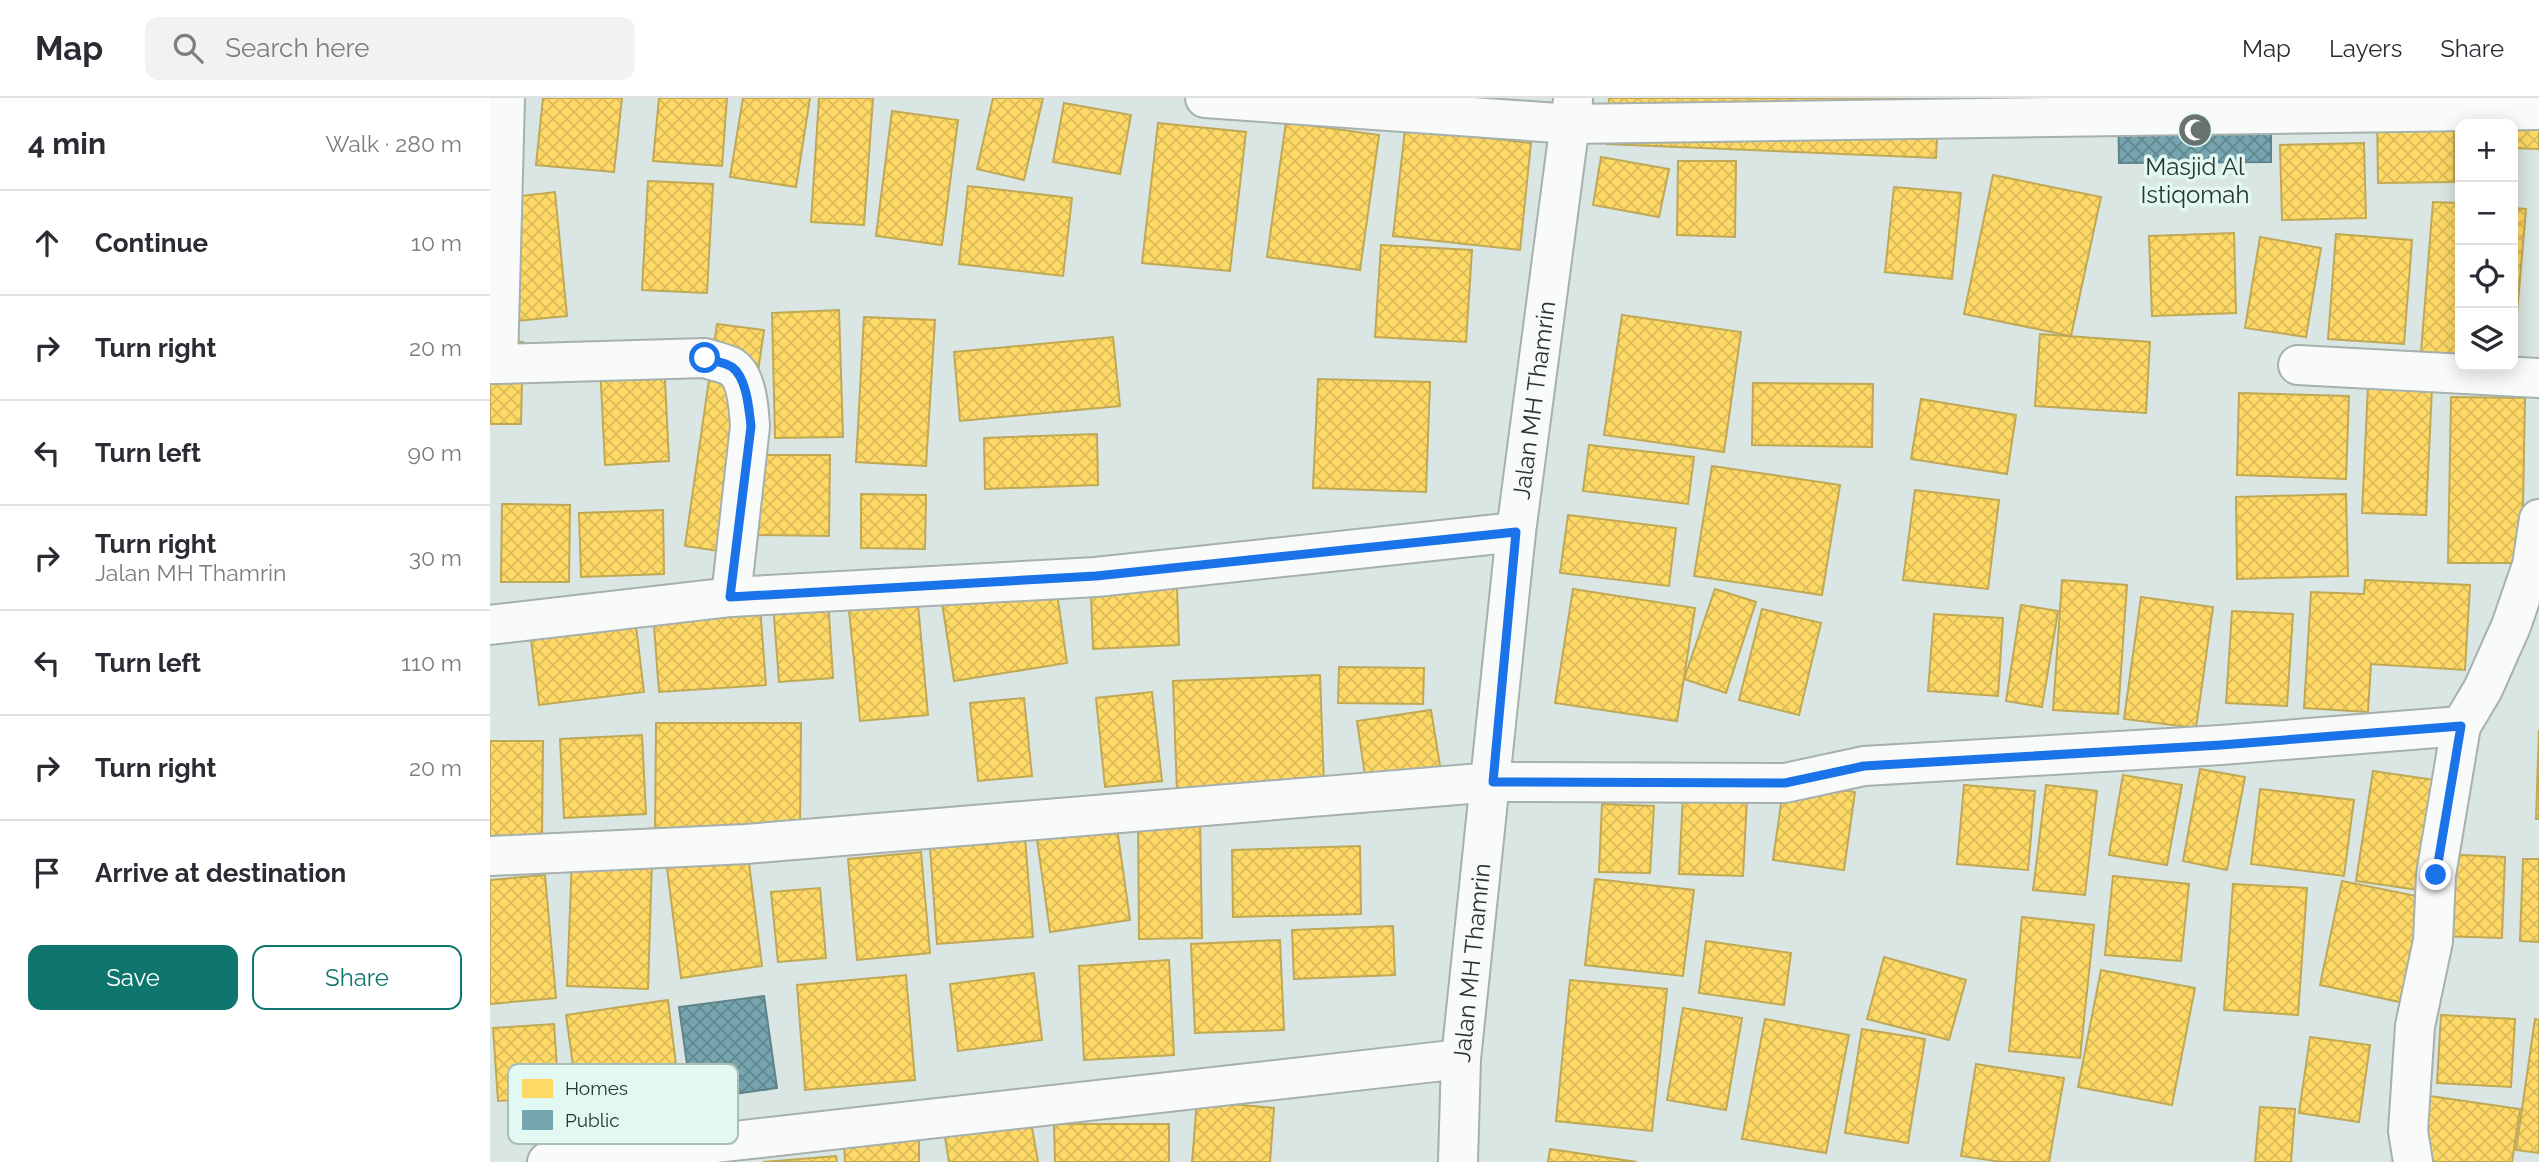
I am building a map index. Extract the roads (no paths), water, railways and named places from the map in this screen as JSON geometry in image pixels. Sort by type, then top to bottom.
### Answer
[{"type":"street","points":[[505,98],[494,364],[705,358],[730,366],[736,372],[748,401],[751,426],[730,597]]},
{"type":"street","points":[[1205,98],[1572,111],[2539,110]]},
{"type":"street","name":"Jalan MH Thamrin","points":[[1458,1162],[1461,1059],[1493,782],[1516,532],[1572,111]]},
{"type":"street","points":[[2298,365],[2539,378]]},
{"type":"street","points":[[2413,1162],[2408,1131],[2415,1026],[2433,941],[2436,875],[2461,726],[2483,689],[2511,626],[2532,565],[2539,519]]},
{"type":"street","points":[[490,625],[730,597],[1096,576],[1516,532]]},
{"type":"street","points":[[490,856],[746,844],[1493,782],[1785,783],[1864,766],[2221,745],[2461,726]]},
{"type":"street","points":[[738,1140],[1461,1059]]},
{"type":"street","points":[[547,1162],[707,1144]]},
{"type":"place","name":"Masjid Al Istiqomah","points":[[2195,130]]}]
